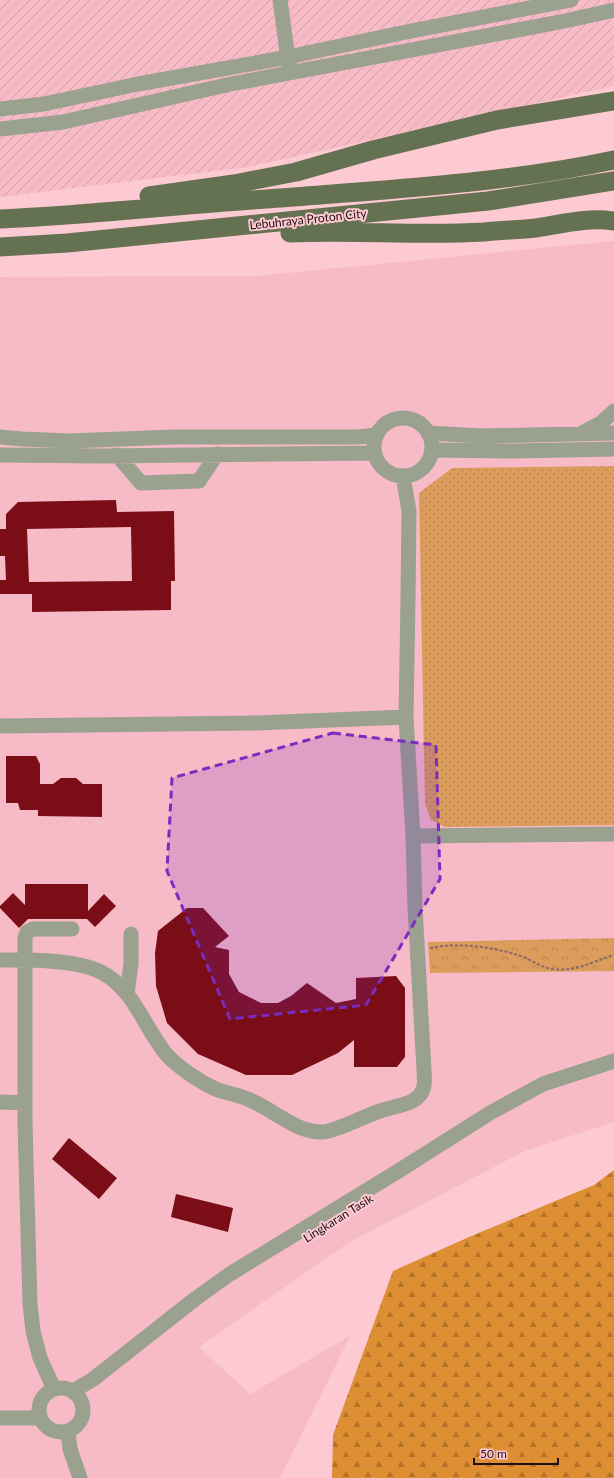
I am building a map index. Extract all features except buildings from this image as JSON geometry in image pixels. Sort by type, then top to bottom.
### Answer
[{"type":"main road","points":[[34,218],[149,196],[234,184],[296,172],[373,150],[497,120],[614,103]]},
{"type":"main road","name":"Lebuhraya Proton City","points":[[0,219],[34,218],[475,182],[580,167],[614,160]]},
{"type":"main road","name":"Lebuhraya Proton City","points":[[0,246],[67,244],[488,201],[614,182]]},
{"type":"main road","points":[[67,244],[331,232],[410,234],[482,232],[534,228],[583,220],[614,221]]},
{"type":"street","points":[[280,0],[290,73]]},
{"type":"street","points":[[0,109],[44,104],[138,84],[288,57],[406,32],[571,0]]},
{"type":"street","points":[[0,129],[63,122],[223,85],[565,21],[614,10]]},
{"type":"street","points":[[581,433],[601,423],[614,412]]},
{"type":"street","points":[[402,418],[417,422],[428,433],[432,444],[430,458],[422,469],[411,475],[403,476],[393,474],[384,469],[378,462],[374,453],[377,435],[387,423],[402,418]]},
{"type":"street","points":[[428,433],[482,436],[614,433]]},
{"type":"street","points":[[0,437],[69,440],[174,437],[357,437],[377,435]]},
{"type":"street","points":[[432,450],[614,450]]},
{"type":"street","points":[[0,455],[117,456],[374,453]]},
{"type":"street","points":[[117,456],[141,484],[199,481],[217,454]]},
{"type":"street","points":[[0,960],[64,962],[100,971],[115,980],[137,1007],[150,1032],[167,1055],[188,1073],[216,1089],[251,1100],[299,1127],[311,1131],[324,1132],[337,1129],[363,1116],[386,1108],[412,1102],[420,1095],[424,1086],[424,1070],[406,717],[408,510],[403,476]]},
{"type":"street","points":[[0,726],[257,723],[406,717]]},
{"type":"street","points":[[413,836],[614,834]]},
{"type":"street","points":[[54,1389],[33,1331],[30,1304],[25,1102],[25,938],[27,932],[33,929],[72,929]]},
{"type":"street","points":[[127,994],[132,962],[131,934]]},
{"type":"street","points":[[77,1395],[92,1380],[230,1274],[490,1113],[544,1084],[614,1061]]},
{"type":"street","name":"Lingkaran Tasik","points":[[77,1395],[230,1286],[511,1111],[536,1096],[614,1069]]},
{"type":"street","points":[[0,1102],[25,1102]]},
{"type":"street","points":[[60,1388],[77,1395],[83,1406],[81,1422],[76,1428],[68,1432],[54,1432],[48,1429],[40,1418],[38,1411],[39,1404],[47,1392],[54,1389],[60,1388]]},
{"type":"street","points":[[0,1418],[40,1418]]},
{"type":"street","points":[[68,1432],[70,1449],[80,1478]]},
{"type":"path","points":[[417,950],[440,946],[481,947],[522,956],[538,965],[551,969],[576,969],[614,956]]},
{"type":"highlighted area","points":[[333,733],[436,745],[440,879],[366,1005],[230,1019],[167,871],[172,778]]},
{"type":"shaded area","points":[[0,0],[614,0],[614,86],[248,167],[0,197]]},
{"type":"shaded area","points":[[614,241],[614,1122],[525,1151],[348,1243],[199,1347],[250,1394],[350,1336],[280,1478],[0,1478],[0,277],[256,276]]},
{"type":"green space","points":[[614,466],[614,825],[445,827],[431,820],[425,804],[419,493],[452,468]]},
{"type":"green space","points":[[614,938],[614,971],[430,973],[428,942]]},
{"type":"green space","points":[[614,1170],[614,1478],[332,1478],[333,1435],[393,1271],[469,1237],[594,1185]]}]
